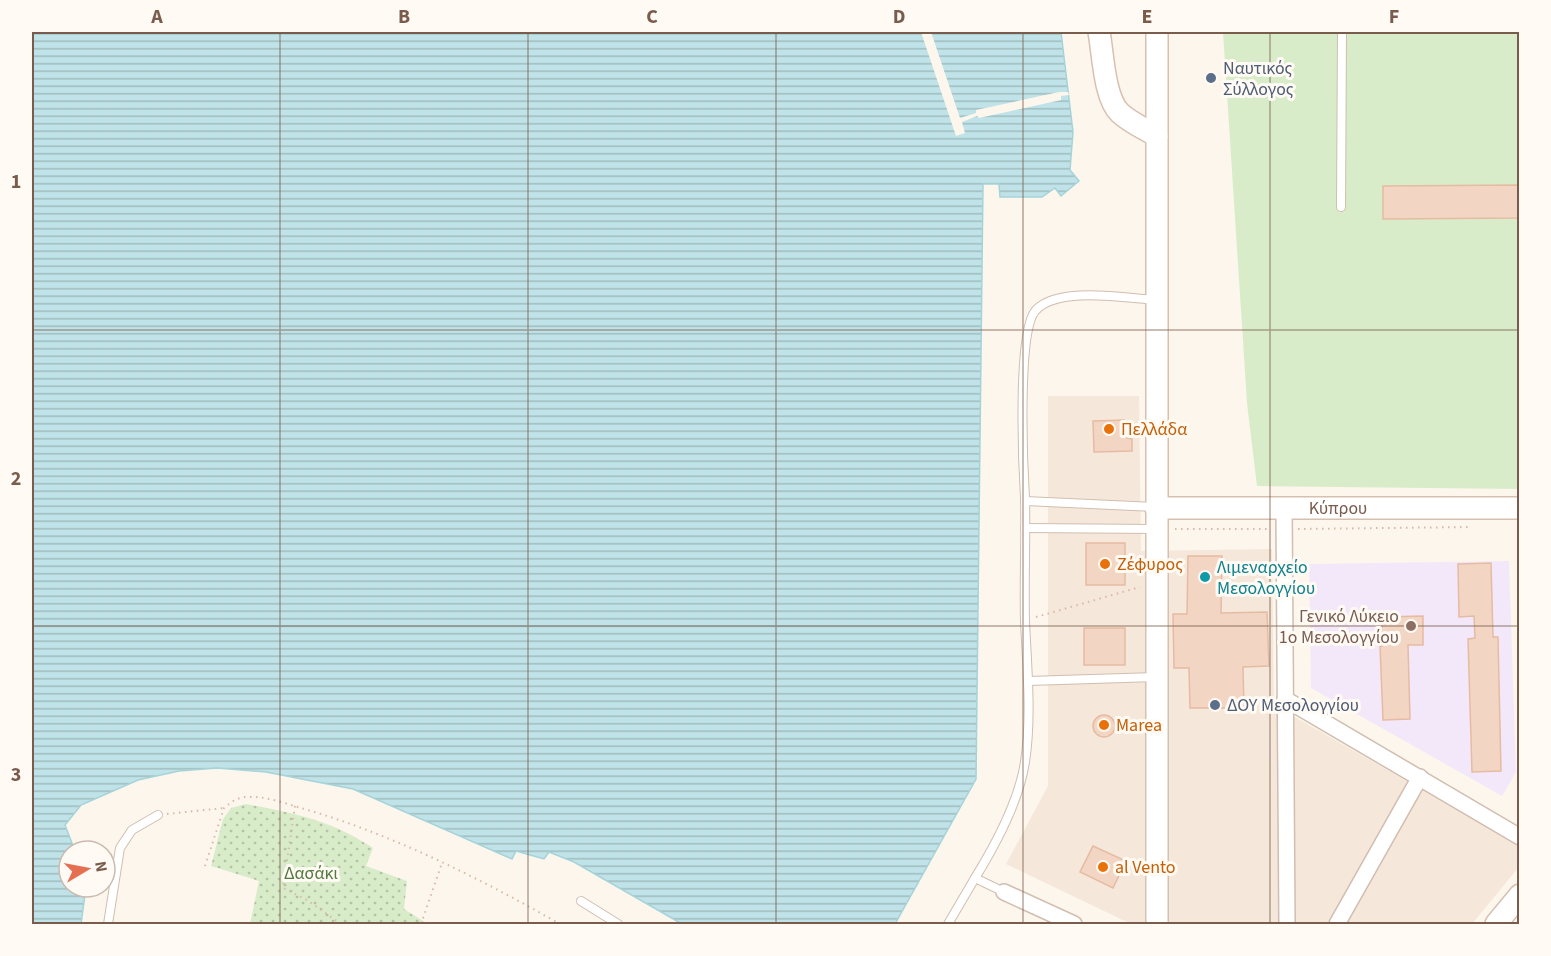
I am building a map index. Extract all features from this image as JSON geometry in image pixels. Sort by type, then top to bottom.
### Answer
[{"type":"main road","points":[[1099,32],[1109,89],[1115,107],[1131,121],[1156,136]]},
{"type":"main road","points":[[1157,32],[1158,924]]},
{"type":"main road","name":"Κύπρου","points":[[1156,507],[1285,519],[1520,508]]},
{"type":"main road","points":[[1496,924],[1520,895]]},
{"type":"main road","points":[[1511,924],[1520,914]]},
{"type":"street","points":[[1285,519],[1287,924]]},
{"type":"street","points":[[1285,699],[1520,837]]},
{"type":"street","points":[[1337,924],[1419,777]]},
{"type":"street","points":[[1004,892],[1074,924]]},
{"type":"lane","points":[[1341,207],[1342,32]]},
{"type":"lane","points":[[948,924],[989,855],[1021,782],[1027,742],[1025,501],[1022,445],[1027,333],[1034,312],[1044,302],[1061,297],[1091,296],[1156,300]]},
{"type":"lane","points":[[1025,501],[1156,507]]},
{"type":"lane","points":[[1024,528],[1157,529]]},
{"type":"lane","points":[[1028,681],[1157,677]]},
{"type":"lane","points":[[108,924],[120,848],[132,830],[158,815]]},
{"type":"lane","points":[[975,878],[1004,892]]},
{"type":"lane","points":[[581,901],[618,924]]},
{"type":"path","name":"Κύπρου","points":[[1157,529],[1285,519],[1473,527]]},
{"type":"path","points":[[1025,620],[1157,582]]},
{"type":"path","points":[[205,866],[224,808],[230,802],[248,797],[269,798],[362,828],[442,863],[560,924]]},
{"type":"path","points":[[295,806],[283,888],[307,900],[341,924]]},
{"type":"path","points":[[158,815],[224,808]]},
{"type":"path","points":[[421,924],[442,863]]},
{"type":"shaded area","points":[[1048,396],[1139,396],[1141,551],[1272,549],[1274,705],[1520,846],[1519,867],[1472,924],[1131,924],[1006,864],[1048,786]]},
{"type":"shaded area","name":"Γενικό Λύκειο 1ο Μεσολογγίου","points":[[1509,561],[1516,772],[1502,796],[1311,688],[1309,564]]},
{"type":"green space","points":[[1223,32],[1519,32],[1519,489],[1257,486],[1247,403]]},
{"type":"green space","name":"Δασάκι","points":[[246,804],[296,814],[327,824],[373,848],[366,866],[407,881],[404,909],[428,924],[250,924],[259,881],[211,866],[223,819],[231,808]]},
{"type":"water","points":[[32,32],[1061,32],[1073,132],[1070,170],[1079,181],[1061,196],[1055,188],[1042,197],[1000,197],[999,184],[983,184],[976,779],[895,924],[682,924],[574,862],[549,852],[544,859],[516,851],[512,859],[353,789],[266,772],[217,768],[179,771],[138,780],[81,805],[65,825],[70,839],[57,839],[57,899],[84,899],[81,924],[32,924]]},
{"type":"pier","points":[[921,32],[931,32],[960,118],[976,113],[976,110],[1059,92],[1068,92],[1069,95],[1061,96],[1061,100],[979,118],[977,116],[962,122],[965,133],[956,136]]},
{"type":"building","points":[[1520,185],[1520,218],[1383,219],[1383,186]]},
{"type":"building","name":"Πελλάδα","points":[[1124,420],[1124,437],[1132,439],[1132,451],[1094,452],[1093,421]]},
{"type":"building","name":"Ζέφυρος","points":[[1086,543],[1125,543],[1125,585],[1086,585]]},
{"type":"building","points":[[1188,556],[1222,556],[1221,613],[1267,612],[1269,666],[1243,667],[1244,708],[1190,708],[1189,668],[1174,668],[1173,614],[1187,614]]},
{"type":"building","points":[[1491,563],[1493,637],[1498,637],[1501,771],[1472,772],[1468,639],[1475,638],[1474,616],[1459,617],[1458,564]]},
{"type":"building","points":[[1423,616],[1423,645],[1408,645],[1410,719],[1383,720],[1380,646],[1382,646],[1382,617]]},
{"type":"building","points":[[1084,628],[1125,628],[1125,665],[1084,665]]},
{"type":"building","name":"Marea","points":[[1104,715],[1112,718],[1115,726],[1112,734],[1104,737],[1096,734],[1093,726],[1096,718]]},
{"type":"building","name":"al Vento","points":[[1093,846],[1126,861],[1113,888],[1080,872]]},
{"type":"place","name":"Ναυτικός Σύλλογος","points":[[1211,78]]},
{"type":"place","name":"Πελλάδα","points":[[1109,429]]},
{"type":"place","name":"Ζέφυρος","points":[[1105,564]]},
{"type":"place","name":"Λιμεναρχείο Μεσολογγίου","points":[[1205,577]]},
{"type":"place","name":"Γενικό Λύκειο 1ο Μεσολογγίου","points":[[1411,626]]},
{"type":"place","name":"ΔΟΥ Μεσολογγίου","points":[[1215,705]]},
{"type":"place","name":"Marea","points":[[1104,725]]},
{"type":"place","name":"al Vento","points":[[1103,867]]}]
